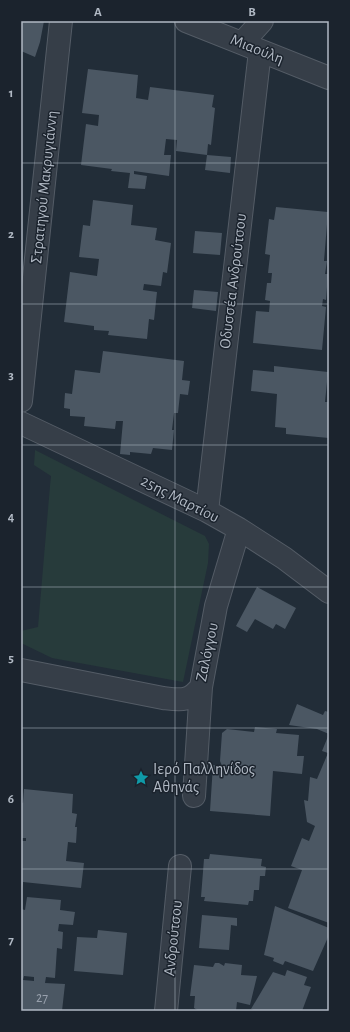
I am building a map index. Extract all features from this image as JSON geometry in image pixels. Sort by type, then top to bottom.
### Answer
[{"type":"street","name":"Στρατηγού Μακρυγιάννη","points":[[21,401],[61,21]]},
{"type":"street","name":"Μιαούλη","points":[[186,21],[329,78]]},
{"type":"street","points":[[251,47],[262,21]]},
{"type":"street","name":"Οδυσσέα Ανδρούτσου","points":[[207,511],[251,47]]},
{"type":"street","name":"25ης Μαρτίου","points":[[21,423],[207,511],[239,529],[284,558],[329,592]]},
{"type":"street","name":"Ζαλόγγου","points":[[21,670],[180,700],[193,697],[201,687],[216,606],[239,529]]},
{"type":"street","points":[[194,796],[201,687]]},
{"type":"street","name":"Ανδρούτσου","points":[[166,1011],[180,866]]},
{"type":"green space","points":[[35,450],[205,536],[209,544],[208,563],[183,682],[52,658],[21,643],[21,631],[38,627],[51,476],[34,465]]},
{"type":"building","points":[[21,21],[44,21],[40,42],[35,57],[21,51]]},
{"type":"building","points":[[88,69],[138,75],[136,98],[148,100],[150,87],[214,95],[212,107],[215,108],[211,145],[208,144],[207,155],[176,151],[177,140],[166,139],[164,155],[171,155],[169,176],[134,171],[134,174],[147,176],[145,189],[128,188],[130,173],[81,165],[86,124],[98,126],[99,115],[82,113]]},
{"type":"building","points":[[207,155],[231,157],[230,173],[205,170]]},
{"type":"building","points":[[93,200],[133,205],[131,225],[157,228],[155,240],[171,243],[167,273],[163,272],[161,286],[144,284],[143,290],[157,292],[154,320],[149,319],[147,339],[108,335],[109,331],[94,330],[94,326],[64,322],[70,272],[97,276],[99,259],[79,257],[83,225],[90,226]]},
{"type":"building","points":[[276,207],[328,212],[324,261],[327,261],[325,274],[328,274],[326,300],[323,299],[322,306],[326,307],[322,350],[253,343],[256,311],[269,312],[270,301],[265,300],[267,283],[271,283],[272,273],[268,273],[270,255],[265,254],[269,219],[274,220]]},
{"type":"building","points":[[195,231],[222,233],[220,255],[193,253]]},
{"type":"building","points":[[194,290],[218,292],[216,311],[192,308]]},
{"type":"building","points":[[103,351],[184,361],[182,380],[190,381],[188,395],[180,394],[178,413],[174,413],[172,450],[153,448],[151,454],[130,452],[130,455],[120,454],[123,421],[116,421],[115,429],[84,426],[85,417],[70,416],[70,409],[64,408],[65,393],[72,394],[75,370],[100,373]]},
{"type":"building","points":[[274,366],[328,372],[325,402],[329,402],[329,438],[286,434],[286,428],[275,427],[277,394],[251,391],[253,370],[274,372]]},
{"type":"building","points":[[257,587],[296,608],[285,629],[276,624],[273,629],[255,619],[247,632],[236,626]]},
{"type":"building","points":[[297,704],[323,715],[325,711],[329,712],[329,734],[317,729],[289,725]]},
{"type":"building","points":[[255,727],[277,729],[276,733],[299,735],[297,756],[304,756],[302,774],[273,771],[270,816],[210,811],[213,765],[222,766],[220,761],[222,733],[227,729],[254,732]]},
{"type":"building","points":[[329,734],[329,923],[288,908],[302,870],[291,866],[302,838],[309,841],[315,826],[307,822],[304,800],[308,801],[310,777],[317,779],[328,753],[322,751]]},
{"type":"building","points":[[24,789],[73,794],[72,813],[77,814],[75,827],[77,827],[76,843],[68,842],[66,861],[84,863],[81,888],[23,882],[21,894],[21,841],[26,841],[26,838],[21,838],[21,802],[23,803]]},
{"type":"building","points":[[210,854],[262,859],[261,866],[266,867],[265,876],[260,876],[259,890],[254,890],[253,901],[249,901],[248,905],[204,901],[205,897],[201,897],[204,859],[209,859]]},
{"type":"building","points":[[27,897],[61,900],[60,910],[75,912],[73,925],[59,924],[58,931],[63,932],[62,949],[57,948],[55,978],[46,977],[45,983],[65,984],[62,1011],[21,1011],[21,909],[25,910]],"holes":[[[24,976],[34,977],[34,981],[23,980]]]},
{"type":"building","points":[[275,906],[329,928],[329,935],[313,971],[285,961],[283,965],[273,961],[274,958],[264,955]]},
{"type":"building","points":[[202,915],[237,918],[237,926],[231,925],[229,950],[199,948]]},
{"type":"building","points":[[98,930],[127,933],[123,975],[74,971],[77,937],[97,938]]},
{"type":"building","points":[[215,963],[219,963],[224,966],[225,963],[242,965],[241,975],[257,976],[250,1005],[237,1002],[236,1011],[199,1011],[194,1008],[195,996],[190,996],[194,965],[213,967]]},
{"type":"building","points":[[287,970],[307,977],[304,985],[311,987],[302,1011],[256,1011],[251,1009],[273,972],[285,976]]},
{"type":"place","name":"Ιερό Παλληνίδος Αθηνάς","points":[[141,778]]}]
